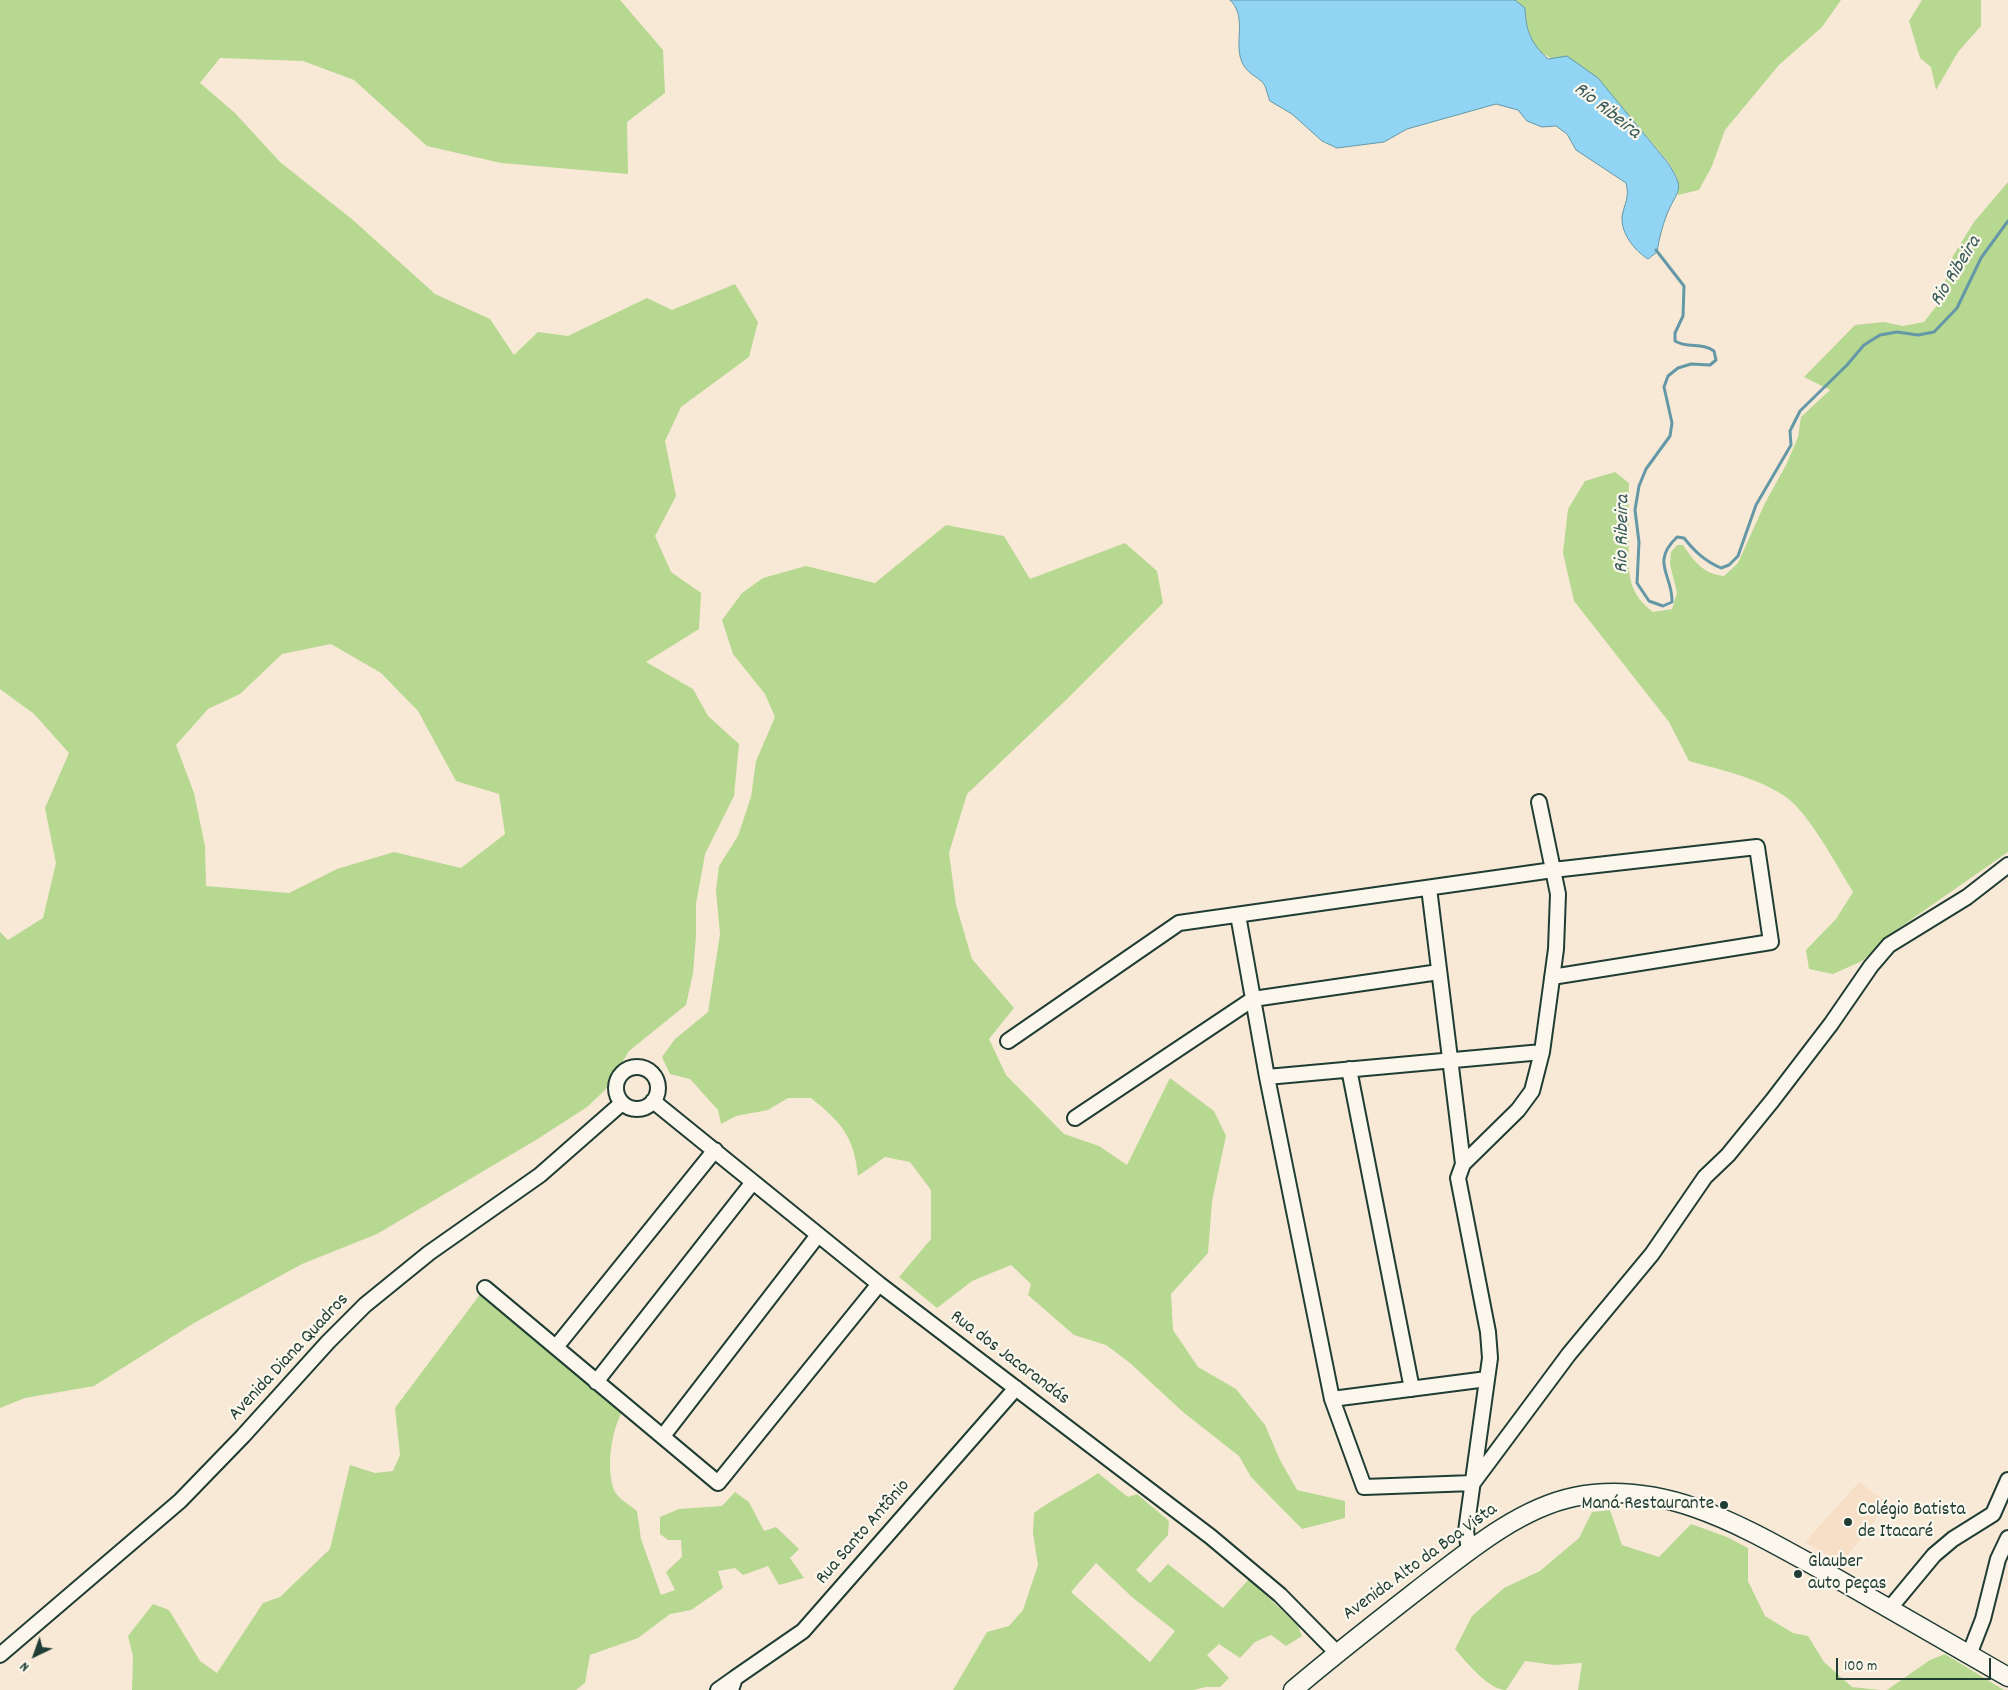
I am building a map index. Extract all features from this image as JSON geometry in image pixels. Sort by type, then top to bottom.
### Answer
[{"type":"main road","name":"Avenida Alto da Boa Vista","points":[[1293,1690],[1337,1653],[1469,1550],[1520,1517],[1573,1498],[1607,1494],[1642,1495],[1666,1499],[1722,1517],[1890,1608],[2008,1677]]},
{"type":"street","points":[[1469,1550],[1466,1531],[1490,1358],[1488,1332],[1458,1178],[1463,1164],[1518,1110],[1532,1091],[1542,1052],[1556,949],[1558,894],[1539,802]]},
{"type":"street","points":[[1008,1041],[1179,923],[1553,870],[1757,847],[1771,942],[1552,977]]},
{"type":"street","points":[[1473,1482],[1569,1354],[1652,1254],[1705,1177],[1728,1156],[1832,1024],[1871,966],[1889,946],[1967,897],[2008,865]]},
{"type":"street","points":[[1429,888],[1463,1164]]},
{"type":"street","points":[[1238,915],[1332,1400],[1364,1487],[1473,1482]]},
{"type":"street","points":[[1075,1118],[1253,999],[1439,972]]},
{"type":"street","points":[[1268,1076],[1542,1052]]},
{"type":"street","points":[[636,1067],[645,1069],[656,1079],[658,1088],[653,1101],[646,1107],[638,1109],[622,1103],[617,1094],[617,1080],[623,1072],[636,1067]]},
{"type":"street","points":[[1348,1069],[1412,1389]]},
{"type":"street","name":"Rua dos Jacarandás","points":[[653,1101],[879,1284],[1211,1537],[1280,1596],[1337,1653]]},
{"type":"street","name":"Avenida Diana Quadros","points":[[0,1655],[180,1501],[243,1436],[328,1342],[365,1305],[429,1253],[540,1174],[622,1103]]},
{"type":"street","points":[[556,1346],[715,1150]]},
{"type":"street","points":[[596,1382],[753,1182]]},
{"type":"street","points":[[663,1436],[818,1235]]},
{"type":"street","points":[[485,1288],[718,1483],[879,1284]]},
{"type":"street","points":[[1332,1400],[1488,1379]]},
{"type":"street","name":"Rua Santo Antônio","points":[[718,1690],[733,1684],[803,1631],[1016,1388]]},
{"type":"street","points":[[1890,1608],[1934,1555],[1953,1539],[1993,1514],[2008,1480]]},
{"type":"street","points":[[1970,1655],[1998,1559],[2008,1538]]},
{"type":"shaded area","name":"Colégio Batista de Itacaré","points":[[1859,1482],[1888,1503],[1841,1564],[1805,1542]]},
{"type":"green space","points":[[0,0],[620,0],[663,50],[665,93],[627,122],[628,174],[501,163],[427,146],[354,80],[303,61],[220,58],[200,83],[235,113],[280,162],[353,220],[435,294],[490,319],[514,355],[538,332],[568,336],[647,298],[672,310],[735,284],[758,322],[749,357],[681,407],[665,441],[676,496],[655,536],[671,572],[701,593],[699,629],[646,662],[693,689],[708,716],[739,744],[734,796],[705,854],[696,904],[693,973],[686,1005],[629,1051],[606,1089],[587,1107],[536,1140],[377,1234],[302,1264],[194,1323],[94,1386],[25,1398],[0,1408],[0,932],[8,940],[43,918],[56,863],[45,808],[69,753],[34,714],[0,689]],"holes":[[[331,644],[381,673],[418,711],[456,781],[499,794],[505,834],[461,868],[394,852],[337,869],[289,893],[206,886],[205,846],[194,793],[176,745],[208,709],[240,694],[282,654]]]},
{"type":"green space","points":[[1515,0],[1841,0],[1822,27],[1779,65],[1725,130],[1712,166],[1699,190],[1678,195],[1678,179],[1669,163],[1598,78],[1584,70],[1549,57],[1540,51],[1533,42],[1528,28],[1525,8]]},
{"type":"green space","points":[[1922,0],[1981,0],[1981,26],[1958,52],[1936,90],[1931,67],[1920,58],[1909,21]]},
{"type":"green space","points":[[2008,182],[2008,852],[1899,928],[1862,961],[1833,974],[1809,969],[1806,950],[1836,919],[1853,892],[1812,826],[1792,802],[1761,783],[1689,761],[1669,722],[1574,601],[1563,553],[1568,509],[1585,481],[1615,472],[1629,483],[1630,576],[1637,595],[1643,604],[1653,612],[1672,609],[1677,593],[1670,564],[1671,552],[1677,545],[1683,545],[1695,561],[1705,570],[1724,576],[1738,563],[1765,503],[1787,463],[1798,437],[1801,417],[1830,390],[1804,377],[1855,325],[1884,322],[1903,326],[1924,322],[1938,304],[1953,256],[1974,222]]},
{"type":"green space","points":[[946,525],[1004,536],[1030,579],[1125,543],[1157,571],[1163,603],[1065,701],[967,794],[949,853],[956,905],[972,959],[1014,1008],[989,1039],[1006,1075],[1064,1134],[1099,1146],[1127,1165],[1170,1078],[1214,1111],[1226,1136],[1212,1201],[1208,1253],[1171,1294],[1173,1330],[1198,1367],[1236,1389],[1265,1425],[1280,1460],[1297,1490],[1345,1501],[1345,1518],[1302,1529],[1251,1477],[1239,1456],[1183,1412],[1130,1363],[1106,1345],[1074,1335],[1028,1295],[1031,1284],[1011,1265],[972,1281],[937,1308],[899,1277],[931,1239],[931,1190],[910,1162],[885,1157],[858,1176],[853,1150],[844,1131],[811,1098],[788,1098],[768,1110],[736,1116],[721,1124],[718,1110],[690,1079],[670,1074],[662,1057],[675,1039],[708,1012],[720,934],[716,890],[719,866],[738,836],[751,797],[756,761],[775,717],[765,694],[733,654],[722,620],[742,593],[763,578],[806,566],[875,583]]},
{"type":"green space","points":[[481,1293],[622,1412],[615,1430],[611,1450],[610,1471],[612,1481],[618,1496],[637,1511],[641,1539],[661,1595],[675,1590],[666,1572],[682,1557],[681,1540],[668,1540],[660,1534],[660,1517],[679,1509],[722,1506],[735,1492],[749,1502],[764,1531],[776,1527],[799,1549],[790,1558],[804,1578],[779,1585],[768,1566],[743,1575],[735,1568],[718,1571],[723,1588],[691,1610],[670,1614],[638,1638],[590,1655],[585,1683],[576,1690],[132,1690],[133,1656],[128,1636],[153,1604],[169,1610],[200,1661],[217,1673],[263,1603],[280,1597],[330,1549],[350,1465],[375,1473],[393,1471],[400,1455],[395,1408]]},
{"type":"green space","points":[[1098,1473],[1128,1497],[1137,1494],[1169,1521],[1168,1535],[1136,1570],[1150,1583],[1168,1564],[1223,1608],[1249,1579],[1298,1626],[1302,1636],[1286,1646],[1271,1635],[1255,1642],[1240,1658],[1219,1644],[1207,1655],[1229,1678],[1220,1687],[1206,1687],[1193,1690],[953,1690],[987,1632],[1009,1626],[1023,1610],[1038,1565],[1033,1533],[1034,1513]],"holes":[[[1096,1563],[1132,1597],[1175,1631],[1150,1662],[1071,1592]]]},
{"type":"green space","points":[[1610,1510],[1622,1545],[1659,1557],[1691,1524],[1727,1537],[1748,1548],[1748,1581],[1765,1616],[1793,1633],[1808,1636],[1824,1662],[1852,1687],[1880,1690],[1578,1690],[1582,1663],[1554,1665],[1525,1661],[1506,1690],[1492,1685],[1471,1668],[1455,1649],[1472,1616],[1504,1588],[1540,1571],[1579,1538],[1592,1512]]},
{"type":"green space","points":[[1945,1654],[2004,1690],[1887,1690],[1930,1660]]},
{"type":"water","points":[[1230,0],[1515,0],[1525,8],[1530,36],[1542,53],[1548,59],[1567,56],[1598,78],[1674,172],[1678,185],[1677,194],[1665,219],[1657,252],[1648,259],[1634,247],[1626,236],[1622,217],[1627,197],[1626,183],[1576,150],[1567,134],[1556,126],[1542,127],[1527,121],[1518,110],[1496,104],[1407,129],[1384,142],[1337,148],[1322,141],[1292,114],[1270,101],[1262,82],[1245,68],[1239,49],[1238,12]]},
{"type":"waterway","name":"Rio Ribeira","points":[[1656,250],[1684,286],[1683,316],[1675,333],[1675,341],[1685,345],[1709,348],[1714,351],[1716,360],[1710,365],[1691,364],[1678,368],[1668,376],[1664,387],[1672,423],[1670,436],[1646,469],[1639,486],[1635,510],[1639,542],[1637,583],[1649,601],[1663,606],[1672,602],[1665,569],[1665,554],[1677,537],[1684,538],[1701,556],[1715,565],[1721,568],[1729,565],[1738,556],[1756,505],[1791,445],[1790,431],[1800,411],[1847,365],[1864,345],[1880,335],[1897,332],[1918,335],[1934,332],[1957,308],[1981,258],[2008,221]]},
{"type":"place","name":"Maná Restaurante","points":[[1724,1505]]},
{"type":"place","name":"Colégio Batista de Itacaré","points":[[1848,1522]]},
{"type":"place","name":"Glauber auto peças","points":[[1798,1574]]}]
